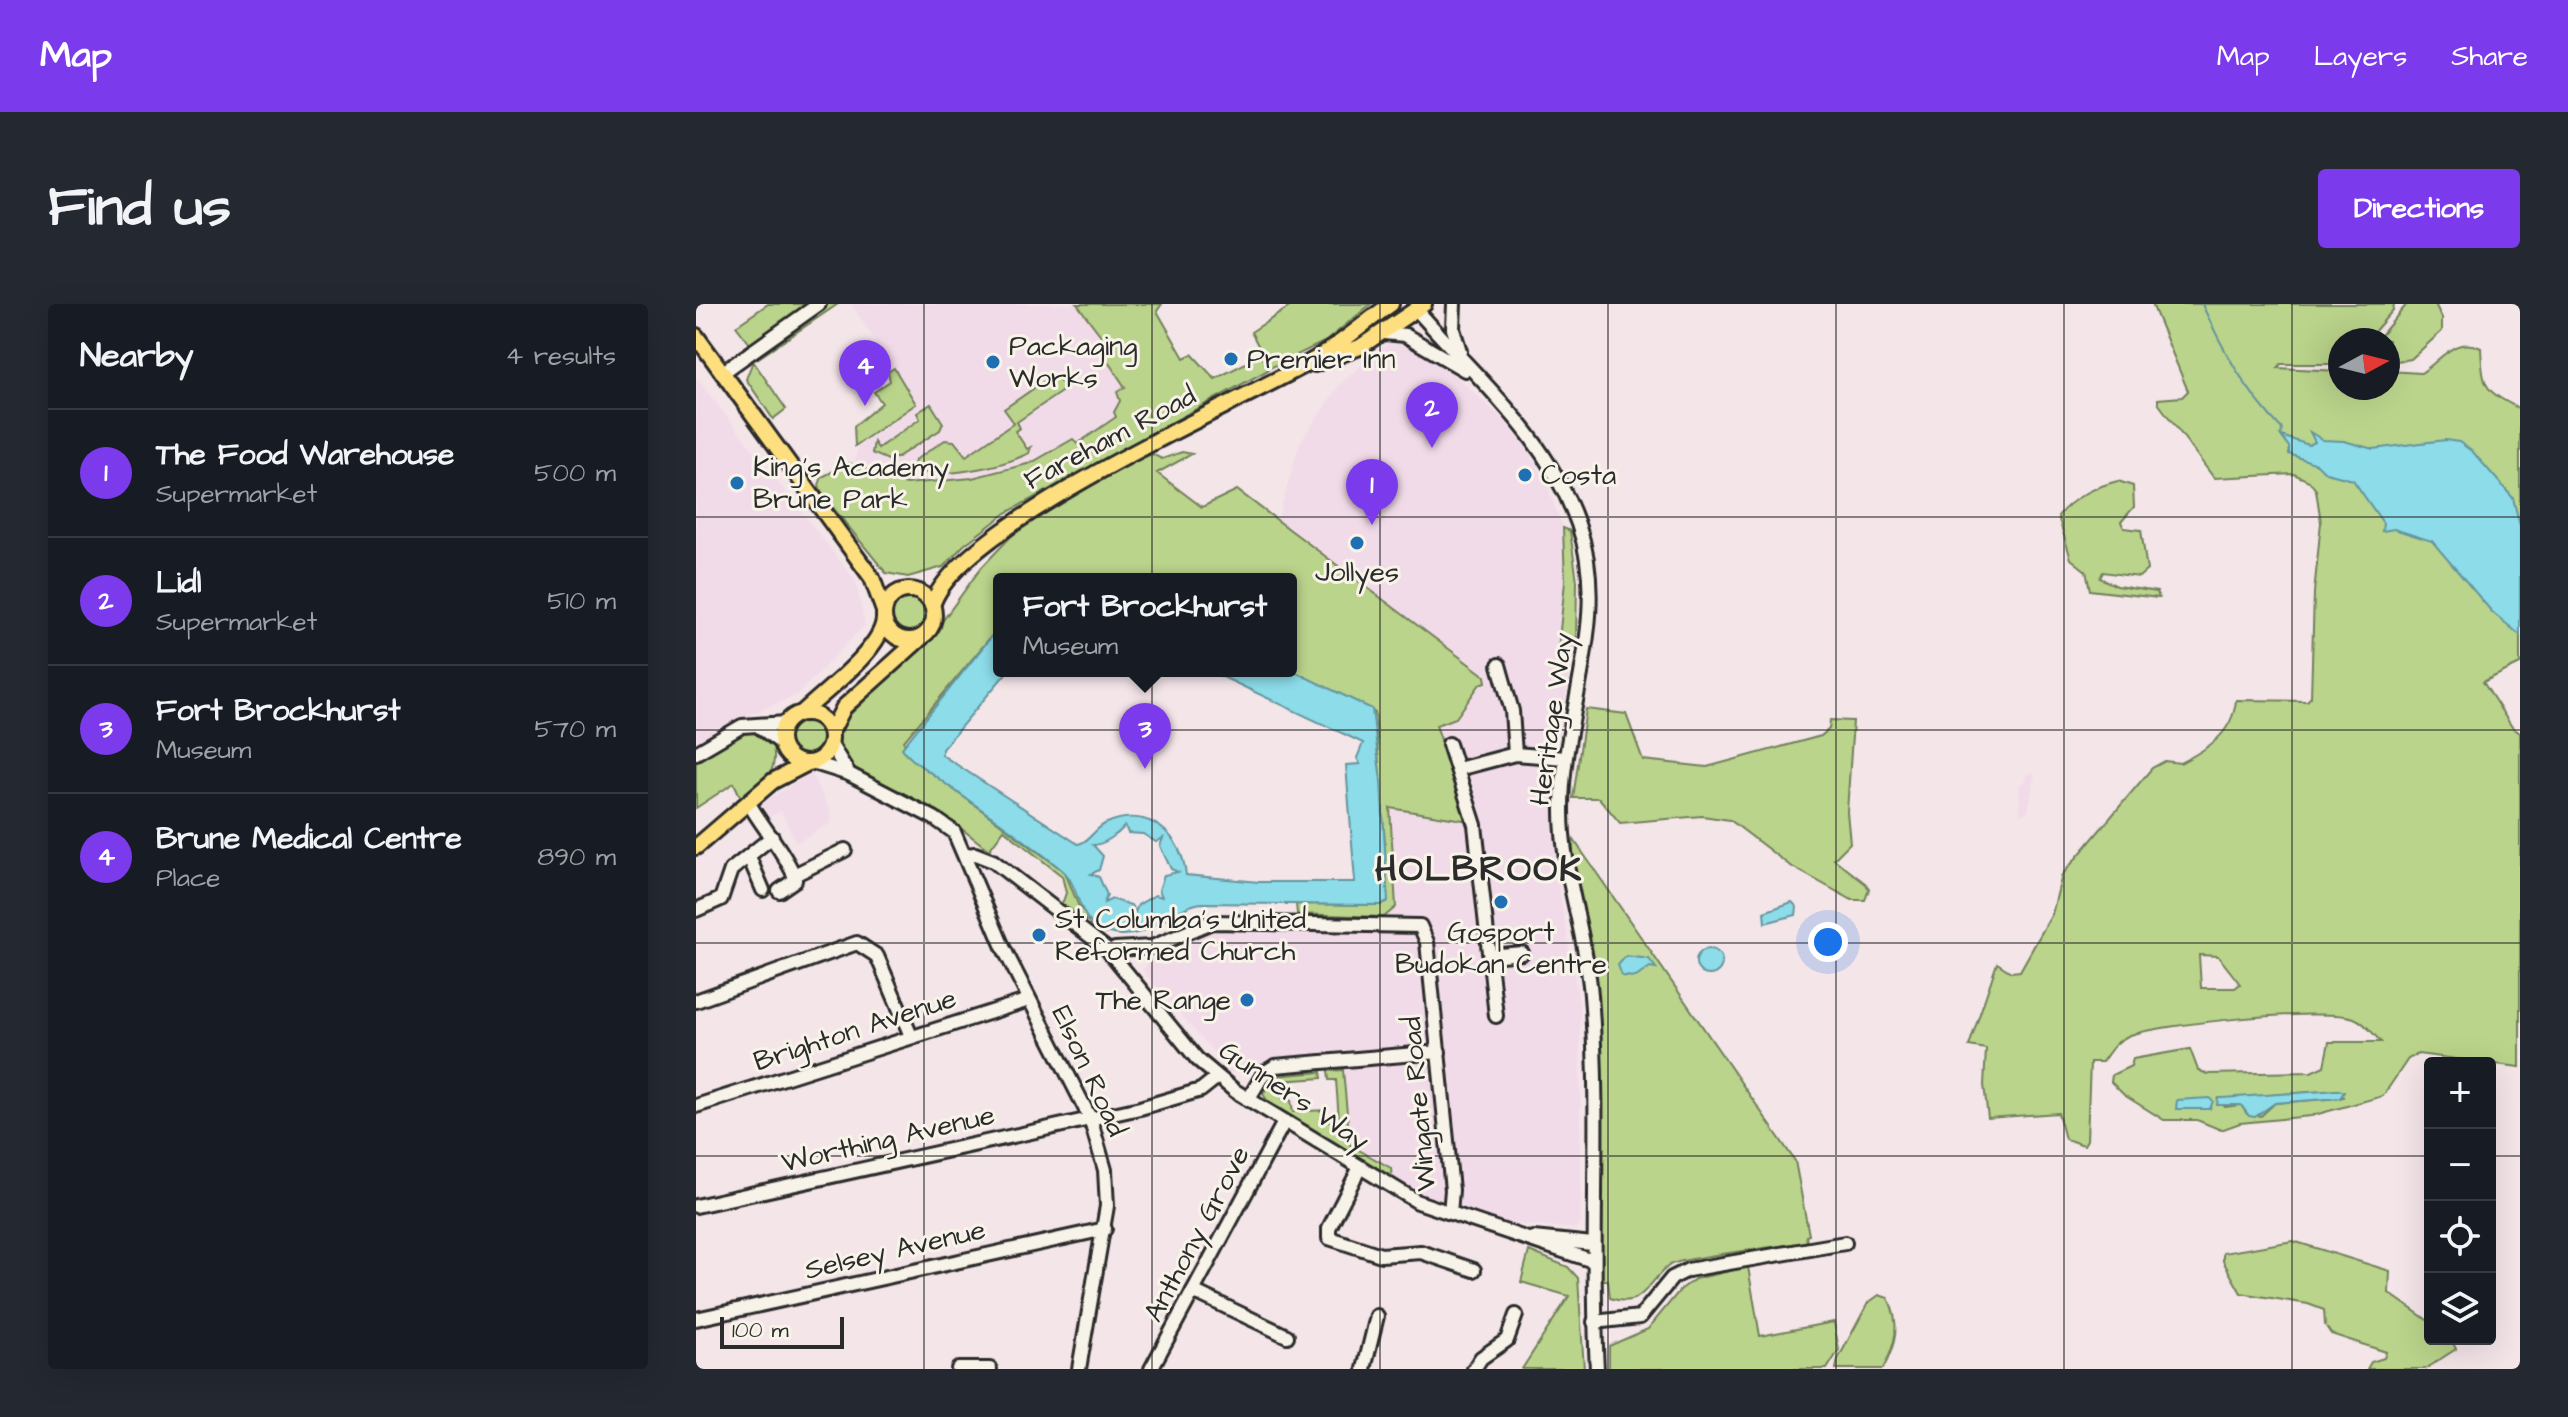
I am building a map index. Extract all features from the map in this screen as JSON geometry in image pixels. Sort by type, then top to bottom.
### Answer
[{"type":"main road","name":"Fareham Road","points":[[904,590],[932,583],[955,570],[1031,509],[1316,359],[1391,304]]},
{"type":"main road","points":[[1316,359],[1350,343],[1399,307],[1417,306]]},
{"type":"main road","name":"Fareham Road","points":[[1299,368],[1328,361],[1384,333],[1417,306]]},
{"type":"main road","points":[[698,339],[872,578],[889,630],[900,638],[913,640],[925,634]]},
{"type":"main road","name":"Fareham Road","points":[[932,606],[940,588],[955,570]]},
{"type":"main road","points":[[696,847],[773,781],[827,753],[844,707],[925,634],[933,621],[932,606],[923,595],[889,588],[872,578]]},
{"type":"main road","points":[[773,781],[784,748],[786,723],[802,713],[872,646],[883,630],[890,598],[904,590]]},
{"type":"main road","points":[[802,713],[824,719],[831,739]]},
{"type":"main road","points":[[784,748],[810,763]]},
{"type":"street","points":[[722,373],[819,304]]},
{"type":"street","name":"Heritage Way","points":[[1454,304],[1454,338],[1468,363]]},
{"type":"street","name":"Heritage Way","points":[[1417,306],[1514,411],[1566,496],[1583,541],[1590,614],[1565,758],[1563,830],[1591,994],[1597,1369]]},
{"type":"street","name":"Heritage Way","points":[[1384,333],[1405,335],[1426,344],[1491,387]]},
{"type":"street","points":[[1499,665],[1512,711],[1515,754]]},
{"type":"street","points":[[696,753],[730,732],[757,725],[786,723]]},
{"type":"street","points":[[757,725],[784,748]]},
{"type":"street","points":[[831,739],[849,774]]},
{"type":"street","points":[[1449,744],[1475,825],[1496,1016]]},
{"type":"street","points":[[1458,769],[1515,754],[1565,758]]},
{"type":"street","name":"Elson Road","points":[[810,763],[849,774],[947,825],[956,834],[1029,1000],[1090,1118],[1105,1170],[1105,1229],[1079,1369]]},
{"type":"street","points":[[748,802],[778,842],[794,875],[795,880],[779,891]]},
{"type":"street","points":[[696,910],[724,896],[728,873],[772,837]]},
{"type":"street","points":[[794,875],[845,850]]},
{"type":"street","name":"Gunners Way","points":[[966,855],[975,854],[993,861],[1110,953],[1189,1050],[1216,1078],[1248,1100],[1418,1202],[1593,1261]]},
{"type":"street","points":[[749,857],[763,890]]},
{"type":"street","name":"Wingate Road","points":[[1110,953],[1115,949],[1156,946],[1212,922],[1416,924],[1426,937],[1452,1190],[1450,1213]]},
{"type":"street","points":[[696,1001],[857,943],[877,956],[911,1036]]},
{"type":"street","points":[[1490,956],[1522,953]]},
{"type":"street","name":"Brighton Avenue","points":[[696,1106],[1029,1000]]},
{"type":"street","points":[[1248,1100],[1264,1073],[1275,1066],[1439,1052]]},
{"type":"street","name":"Worthing Avenue","points":[[696,1206],[1090,1118],[1201,1090],[1216,1078]]},
{"type":"street","name":"Anthony Grove","points":[[1151,1369],[1284,1122]]},
{"type":"street","points":[[1359,1169],[1329,1228],[1331,1240],[1381,1255],[1421,1252],[1474,1270]]},
{"type":"street","name":"Selsey Avenue","points":[[696,1319],[1105,1229]]},
{"type":"street","name":"Gunners Way","points":[[1522,1237],[1593,1244]]},
{"type":"street","points":[[1594,1322],[1640,1317],[1672,1278],[1688,1270],[1845,1243]]},
{"type":"street","points":[[1193,1291],[1287,1336]]},
{"type":"street","points":[[1364,1369],[1377,1316]]},
{"type":"street","points":[[1474,1369],[1481,1358],[1507,1340],[1519,1320]]},
{"type":"street","points":[[958,1369],[990,1369]]},
{"type":"shaded area","points":[[851,304],[1077,304],[1105,342],[1098,347],[1126,387],[1114,412],[1117,417],[1076,444],[1073,439],[1031,463],[993,474],[906,484],[862,470],[854,463],[858,446],[913,408],[916,402]]},
{"type":"shaded area","points":[[1386,344],[1404,344],[1437,359],[1505,421],[1526,447],[1547,484],[1563,528],[1565,581],[1558,649],[1576,644],[1559,732],[1548,745],[1544,766],[1552,778],[1556,871],[1580,1008],[1581,1223],[1574,1229],[1496,1222],[1416,1194],[1392,1179],[1391,1168],[1350,1145],[1342,1055],[1279,1059],[1266,1063],[1256,1073],[1228,1073],[1228,1055],[1215,1054],[1142,970],[1147,965],[1142,944],[1183,928],[1196,914],[1384,917],[1396,906],[1390,808],[1468,820],[1436,725],[1456,718],[1485,677],[1278,519],[1300,442],[1340,384]]},
{"type":"shaded area","name":"King's Academy Brune Park","points":[[696,377],[856,581],[865,625],[797,695],[718,728],[696,743]]},
{"type":"shaded area","points":[[811,773],[830,811],[831,823],[796,843],[781,811],[769,817],[761,804]]},
{"type":"shaded area","points":[[2027,773],[2035,774],[2028,812],[2020,815],[2019,785],[2025,781]]},
{"type":"green space","points":[[768,304],[838,304],[757,359],[757,353],[736,326]]},
{"type":"green space","points":[[1077,304],[1162,304],[1157,311],[1184,358],[1192,354],[1215,379],[1261,355],[1268,370],[1006,513],[964,545],[943,567],[908,577],[886,573],[822,494],[819,485],[822,477],[849,463],[906,484],[972,478],[1031,463],[1073,439],[1077,444],[1116,417],[1114,412],[1120,401],[1117,392],[1125,387],[1098,347],[1105,341]]},
{"type":"green space","points":[[1294,304],[1371,304],[1326,341],[1270,368],[1251,332]]},
{"type":"green space","points":[[2152,304],[2394,304],[2393,310],[2377,328],[2328,328],[2328,364],[2281,364],[2278,368],[2328,370],[2328,400],[2400,400],[2400,372],[2421,373],[2456,347],[2472,345],[2481,348],[2488,387],[2520,409],[2520,588],[2339,463],[2283,438],[2289,446],[2333,466],[2520,596],[2520,664],[2483,682],[2512,727],[2520,733],[2520,1067],[2496,1064],[2496,1057],[2418,1054],[2408,1059],[2383,1096],[2311,1116],[2240,1123],[2221,1130],[2197,1120],[2164,1120],[2124,1095],[2111,1082],[2112,1075],[2131,1066],[2133,1059],[2190,1049],[2198,1070],[2207,1074],[2311,1072],[2324,1066],[2329,1042],[2381,1042],[2358,1020],[2337,1015],[2241,1018],[2145,1031],[2120,1041],[2102,1062],[2090,1062],[2087,1140],[2084,1145],[2065,1139],[2058,1113],[1988,1118],[1984,1085],[1986,1049],[1969,1046],[1997,963],[2011,972],[2020,971],[2052,914],[2062,875],[2152,768],[2165,761],[2180,763],[2209,746],[2230,722],[2236,700],[2307,701],[2311,697],[2314,593],[2321,522],[2316,490],[2309,481],[2294,474],[2214,478],[2158,403],[2158,399],[2182,397],[2188,391]],"holes":[[[2199,955],[2218,956],[2240,984],[2235,988],[2201,988]],[[2339,1090],[2343,1097],[2275,1103],[2261,1116],[2247,1114],[2241,1105],[2225,1107],[2218,1099]]]},
{"type":"green space","points":[[2407,304],[2435,304],[2442,318],[2442,331],[2411,359],[2400,360],[2400,328],[2387,328]]},
{"type":"green space","points":[[753,361],[786,409],[773,419],[746,379]]},
{"type":"green space","points":[[894,368],[916,404],[855,446],[854,426],[882,403],[874,392],[890,381],[888,372]]},
{"type":"green space","points":[[1053,375],[1067,388],[1017,422],[1020,428],[1015,431],[1027,449],[1031,447],[1029,453],[1005,462],[954,472],[913,469],[915,460],[945,440],[954,441],[966,456],[1014,423],[1004,409]]},
{"type":"green space","points":[[931,404],[943,423],[940,430],[896,458],[888,460],[872,453],[874,442],[878,448],[920,419],[917,413]]},
{"type":"green space","points":[[1182,452],[1192,454],[1157,473],[1202,507],[1237,490],[1485,676],[1486,682],[1480,684],[1456,718],[1436,725],[1469,821],[1390,808],[1396,907],[1384,917],[1297,914],[1296,904],[1381,905],[1385,843],[1375,713],[1297,673],[1297,573],[993,573],[993,634],[904,741],[906,754],[1065,872],[1079,907],[1107,934],[1062,904],[1066,893],[1062,876],[1004,830],[989,850],[940,812],[851,769],[839,749],[840,724],[862,703],[867,691],[933,634],[981,568],[1018,529],[1133,462],[1152,454],[1162,459]]},
{"type":"green space","points":[[2118,481],[2133,486],[2134,507],[2121,522],[2124,528],[2141,530],[2147,570],[2139,577],[2103,572],[2100,578],[2117,586],[2157,592],[2159,598],[2090,590],[2086,571],[2071,559],[2058,516],[2085,494]]},
{"type":"green space","points":[[1563,528],[1570,531],[1577,581],[1576,644],[1558,650],[1565,581]]},
{"type":"green space","points":[[910,598],[923,603],[928,616],[923,629],[910,634],[897,629],[892,616],[897,603]]},
{"type":"green space","points":[[1586,709],[1626,714],[1643,760],[1707,767],[1821,736],[1829,729],[1830,720],[1853,721],[1847,812],[1850,843],[1834,859],[1866,884],[1869,889],[1865,900],[1852,900],[1789,865],[1730,820],[1702,816],[1620,823],[1599,798],[1573,798]]},
{"type":"green space","points":[[807,720],[820,725],[825,738],[820,751],[807,756],[794,751],[789,738],[794,725]]},
{"type":"green space","points":[[753,730],[772,742],[774,762],[768,776],[741,798],[734,783],[696,808],[696,759],[734,734]]},
{"type":"green space","points":[[1574,840],[1795,1161],[1809,1235],[1806,1236],[1807,1242],[1679,1262],[1670,1265],[1644,1292],[1630,1300],[1610,1298],[1608,1280],[1599,1280],[1588,946],[1571,853]]},
{"type":"green space","points":[[1343,1070],[1350,1145],[1391,1168],[1392,1179],[1269,1103],[1263,1094],[1274,1076],[1321,1072],[1322,1078],[1280,1081],[1284,1101],[1291,1100],[1293,1112],[1325,1110],[1327,1121],[1339,1120],[1336,1080],[1329,1080],[1328,1071]]},
{"type":"green space","points":[[2293,1241],[2390,1271],[2389,1293],[2424,1318],[2424,1345],[2454,1345],[2456,1349],[2425,1369],[2367,1369],[2371,1362],[2384,1358],[2386,1352],[2331,1334],[2325,1325],[2324,1310],[2308,1304],[2241,1293],[2223,1261],[2223,1253]]},
{"type":"green space","points":[[1529,1251],[1568,1267],[1578,1278],[1584,1369],[1522,1369],[1569,1296],[1521,1282]]},
{"type":"green space","points":[[1748,1267],[1760,1336],[1834,1322],[1839,1350],[1827,1369],[1609,1369],[1609,1346],[1648,1329],[1680,1290],[1695,1279]]},
{"type":"green space","points":[[1879,1295],[1888,1298],[1896,1325],[1894,1342],[1883,1369],[1836,1369],[1838,1359],[1868,1303]]},
{"type":"water","points":[[2310,432],[2323,440],[2344,441],[2373,449],[2445,440],[2459,442],[2473,452],[2513,498],[2520,526],[2520,635],[2492,612],[2432,541],[2394,529],[2382,531],[2383,523],[2353,480],[2326,473],[2317,464],[2289,454],[2289,447],[2281,436],[2309,445],[2315,442]]},
{"type":"water","points":[[993,634],[993,677],[1003,677],[942,749],[942,755],[1078,844],[1107,823],[1136,818],[1161,827],[1170,836],[1178,847],[1186,875],[1259,882],[1355,882],[1346,765],[1360,764],[1357,758],[1363,743],[1223,677],[1297,677],[1297,673],[1372,709],[1381,781],[1388,901],[1380,905],[1202,903],[1138,933],[1113,934],[1092,924],[1062,870],[902,748]],"holes":[[[1125,826],[1128,833],[1143,834],[1156,842],[1163,838],[1160,846],[1171,869],[1178,872],[1164,875],[1159,890],[1162,897],[1155,895],[1138,905],[1135,912],[1131,905],[1112,899],[1104,903],[1107,895],[1099,877],[1091,874],[1099,870],[1103,856],[1093,845],[1102,843]]]},
{"type":"water","points":[[1792,902],[1797,907],[1796,915],[1765,923],[1764,912]]},
{"type":"water","points":[[1709,949],[1718,953],[1722,962],[1718,971],[1709,975],[1700,971],[1696,962],[1700,953]]},
{"type":"water","points":[[1626,956],[1649,959],[1656,968],[1650,967],[1636,977],[1622,976],[1618,965]]},
{"type":"water","points":[[2344,1092],[2340,1098],[2275,1103],[2255,1117],[2249,1116],[2241,1105],[2217,1105],[2218,1098]]},
{"type":"water","points":[[2209,1098],[2213,1101],[2210,1109],[2176,1109],[2177,1100]]},
{"type":"waterway","points":[[2202,304],[2237,371],[2282,429],[2281,436]]},
{"type":"place","name":"Premier Inn","points":[[1231,359]]},
{"type":"place","name":"Packaging Works","points":[[993,362]]},
{"type":"place","name":"Brune Medical Centre","points":[[865,406]]},
{"type":"place","name":"Lidl","points":[[1432,448]]},
{"type":"place","name":"Costa","points":[[1525,475]]},
{"type":"place","name":"King's Academy Brune Park","points":[[737,483]]},
{"type":"place","name":"The Food Warehouse","points":[[1372,525]]},
{"type":"place","name":"Jollyes","points":[[1357,543]]},
{"type":"place","name":"Fort Brockhurst","points":[[1145,769]]},
{"type":"place","name":"Gosport Budokan Centre","points":[[1501,902]]},
{"type":"place","name":"St Columba's United Reformed Church","points":[[1039,935]]},
{"type":"place","name":"The Range","points":[[1247,1000]]},
{"type":"district","name":"HOLBROOK","points":[[1479,869]]}]
